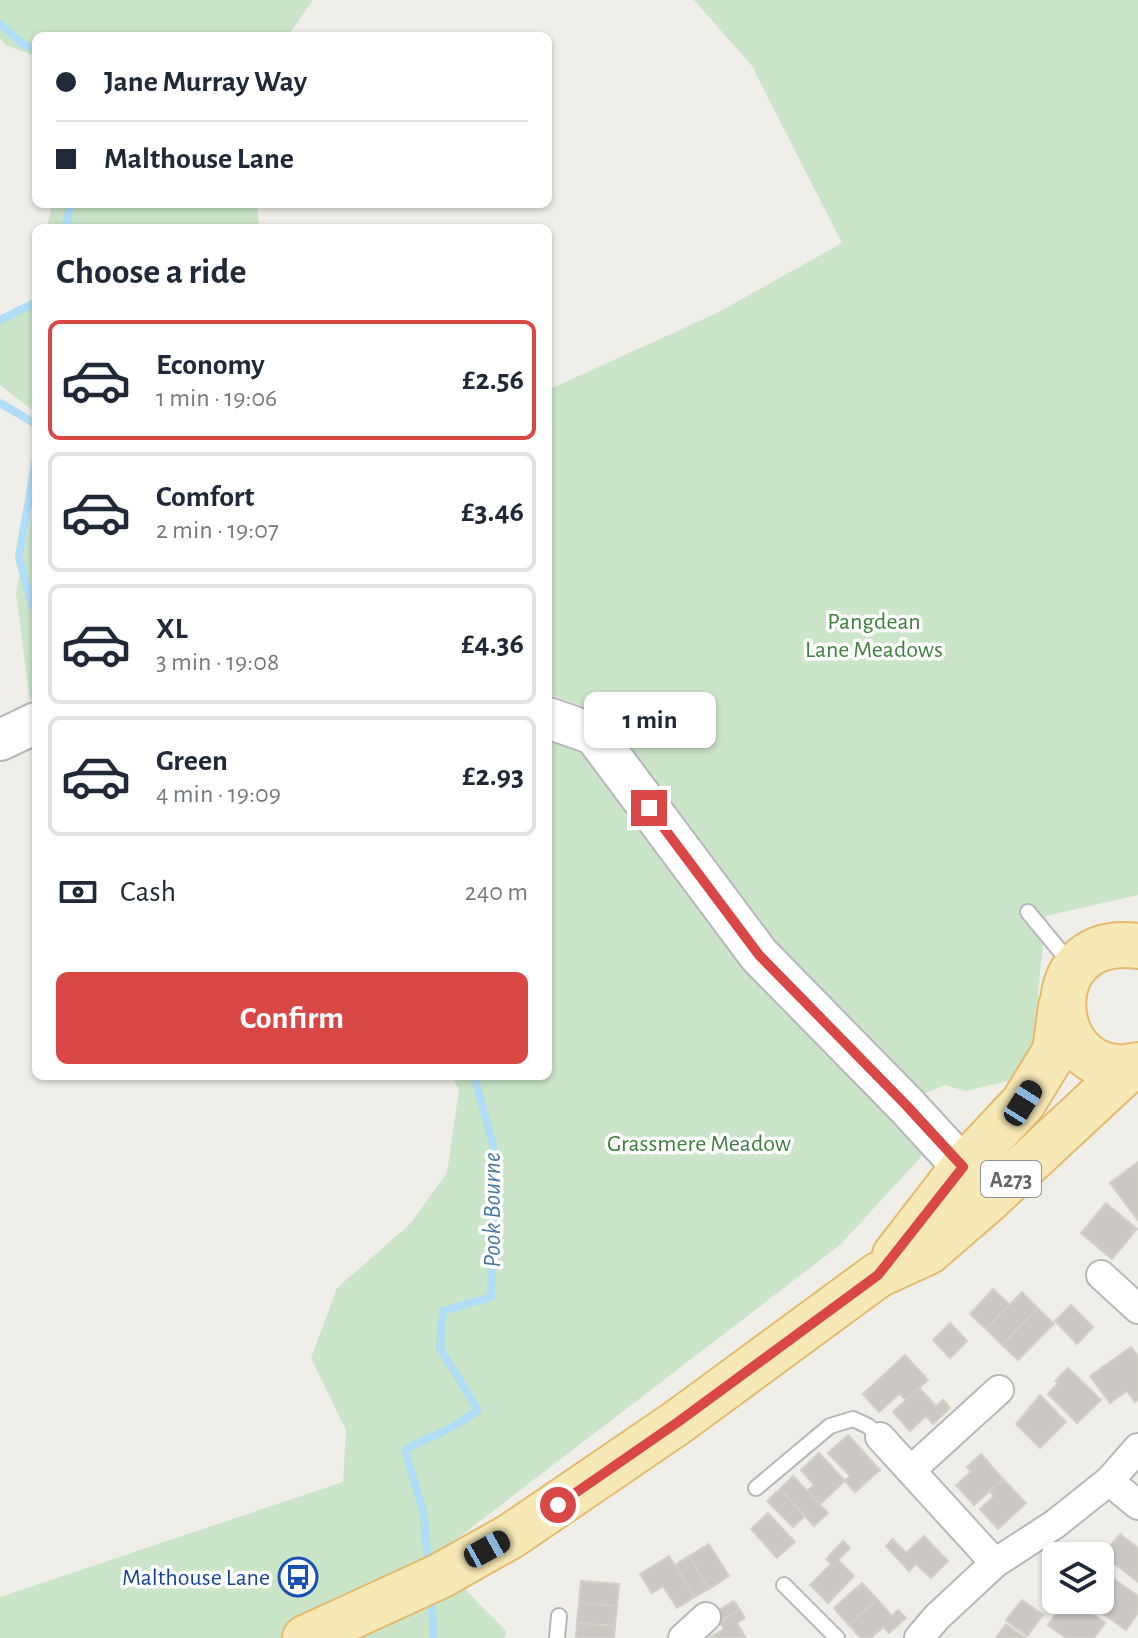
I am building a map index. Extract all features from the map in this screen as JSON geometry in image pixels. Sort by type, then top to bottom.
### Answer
[{"type":"main road","points":[[1135,1066],[1114,1066],[1085,1054],[1064,1024],[1068,987],[1087,955],[1103,947],[1121,944],[1138,946]]},
{"type":"main road","name":"A273","points":[[878,1275],[963,1167],[1023,1103],[1055,1051],[1068,987]]},
{"type":"main road","name":"A273","points":[[305,1638],[426,1582],[547,1512],[678,1422],[878,1275],[928,1252],[1135,1066]]},
{"type":"street","points":[[552,719],[594,734],[759,955],[963,1167]]},
{"type":"street","points":[[0,740],[32,725]]},
{"type":"street","points":[[1101,1275],[1134,1297]]},
{"type":"street","points":[[911,1470],[999,1390]]},
{"type":"street","points":[[880,1437],[995,1563]]},
{"type":"street","points":[[919,1638],[995,1563],[1055,1524],[1109,1481],[1138,1448]]},
{"type":"street","points":[[1109,1481],[1138,1505]]},
{"type":"street","points":[[683,1638],[706,1617]]},
{"type":"lane","points":[[1028,912],[1068,987]]},
{"type":"lane","points":[[756,1488],[830,1426],[853,1419],[868,1426],[880,1437]]},
{"type":"lane","points":[[784,1585],[837,1638]]},
{"type":"lane","points":[[557,1638],[559,1616]]},
{"type":"green space","points":[[0,0],[313,0],[291,32],[32,32],[32,55],[5,45],[0,38]]},
{"type":"green space","name":"Pangdean Lane Meadows","points":[[694,0],[1138,0],[1138,895],[1046,916],[1032,1050],[1008,1081],[966,1091],[945,1085],[916,1097],[735,905],[611,716],[552,695],[552,388],[717,313],[842,243],[752,66]]},
{"type":"green space","points":[[51,208],[257,208],[259,224],[48,224]]},
{"type":"green space","points":[[32,301],[32,410],[0,385],[0,318]]},
{"type":"green space","points":[[32,511],[32,701],[29,695],[16,593]]},
{"type":"green space","name":"Grassmere Meadow","points":[[552,732],[591,744],[930,1147],[840,1245],[433,1557],[506,1631],[504,1638],[0,1638],[0,1597],[343,1482],[346,1430],[311,1358],[337,1288],[410,1224],[447,1173],[459,1089],[453,1080],[552,1080]]},
{"type":"building","points":[[1138,1162],[1138,1220],[1110,1183]]},
{"type":"building","points":[[1106,1203],[1137,1229],[1112,1259],[1081,1233]]},
{"type":"building","points":[[993,1289],[1010,1305],[986,1329],[970,1314]]},
{"type":"building","points":[[1022,1292],[1038,1308],[1002,1345],[986,1329]]},
{"type":"building","points":[[1071,1305],[1093,1327],[1077,1344],[1055,1321]]},
{"type":"building","points":[[1038,1308],[1054,1324],[1018,1360],[1002,1345]]},
{"type":"building","points":[[950,1323],[967,1341],[950,1358],[933,1340]]},
{"type":"building","points":[[1131,1347],[1138,1356],[1138,1400],[1135,1402],[1127,1391],[1110,1403],[1090,1376]]},
{"type":"building","points":[[905,1355],[928,1380],[906,1400],[899,1394],[879,1412],[863,1394]]},
{"type":"building","points":[[1068,1368],[1101,1400],[1077,1423],[1048,1394]]},
{"type":"building","points":[[919,1388],[936,1406],[943,1400],[950,1408],[933,1424],[926,1416],[910,1431],[893,1412]]},
{"type":"building","points":[[1040,1395],[1066,1422],[1040,1448],[1016,1424]]},
{"type":"building","points":[[848,1435],[880,1470],[855,1492],[845,1481],[850,1476],[828,1453]]},
{"type":"building","points":[[819,1453],[845,1481],[820,1504],[807,1491],[814,1485],[801,1470]]},
{"type":"building","points":[[981,1454],[1003,1479],[974,1505],[956,1485],[971,1472],[967,1467]]},
{"type":"building","points":[[793,1476],[828,1513],[814,1526],[780,1489]]},
{"type":"building","points":[[1003,1479],[1026,1503],[998,1529],[980,1509],[994,1496],[989,1491]]},
{"type":"building","points":[[780,1489],[805,1516],[793,1527],[767,1501]]},
{"type":"building","points":[[768,1513],[795,1542],[777,1558],[751,1529]]},
{"type":"building","points":[[1120,1534],[1138,1548],[1138,1582],[1114,1563],[1114,1542]]},
{"type":"building","points":[[924,1536],[948,1561],[931,1578],[916,1564],[909,1571],[886,1546],[893,1539],[906,1553]]},
{"type":"building","points":[[843,1541],[850,1548],[838,1560],[854,1576],[828,1603],[810,1585],[831,1564],[826,1559]]},
{"type":"building","points":[[709,1544],[729,1576],[709,1589],[689,1556]]},
{"type":"building","points":[[669,1556],[695,1597],[677,1608],[663,1586],[652,1593],[640,1574]]},
{"type":"building","points":[[689,1556],[709,1589],[695,1597],[675,1565]]},
{"type":"building","points":[[1114,1579],[1138,1596],[1138,1613],[1126,1630],[1104,1614],[1114,1614]]},
{"type":"building","points":[[581,1581],[619,1584],[617,1606],[579,1603]]},
{"type":"building","points":[[862,1583],[877,1599],[849,1625],[834,1608]]},
{"type":"building","points":[[877,1599],[892,1616],[898,1610],[906,1618],[889,1633],[883,1627],[871,1638],[861,1638],[849,1625]]},
{"type":"building","points":[[1022,1600],[1043,1615],[1027,1636],[1006,1620]]},
{"type":"building","points":[[734,1601],[740,1610],[720,1622],[714,1613]]},
{"type":"building","points":[[579,1603],[617,1606],[615,1626],[577,1623]]},
{"type":"building","points":[[740,1610],[745,1618],[737,1623],[746,1638],[709,1638],[724,1629],[720,1622]]},
{"type":"building","points":[[1056,1614],[1092,1614],[1105,1623],[1094,1638],[1066,1638],[1048,1625]]},
{"type":"building","points":[[577,1623],[615,1626],[614,1638],[576,1638]]},
{"type":"building","points":[[1006,1624],[1025,1638],[996,1638]]},
{"type":"waterway","name":"Pook Bourne","points":[[0,24],[24,45],[32,47]]},
{"type":"waterway","name":"Pook Bourne","points":[[67,224],[69,208]]},
{"type":"waterway","name":"Pook Bourne","points":[[0,320],[32,304]]},
{"type":"waterway","name":"Pook Bourne","points":[[0,403],[32,422]]},
{"type":"waterway","name":"Pook Bourne","points":[[32,481],[19,557],[32,606]]},
{"type":"waterway","name":"Pook Bourne","points":[[428,1565],[424,1515],[405,1450],[452,1427],[478,1410],[440,1348],[443,1311],[491,1297],[494,1149],[475,1080]]},
{"type":"waterway","name":"Pook Bourne","points":[[431,1595],[434,1638]]},
{"type":"place","name":"Malthouse Lane","points":[[298,1577]]},
{"type":"route","points":[[558,1505],[678,1422],[878,1275],[963,1167],[759,955],[649,808]]}]
